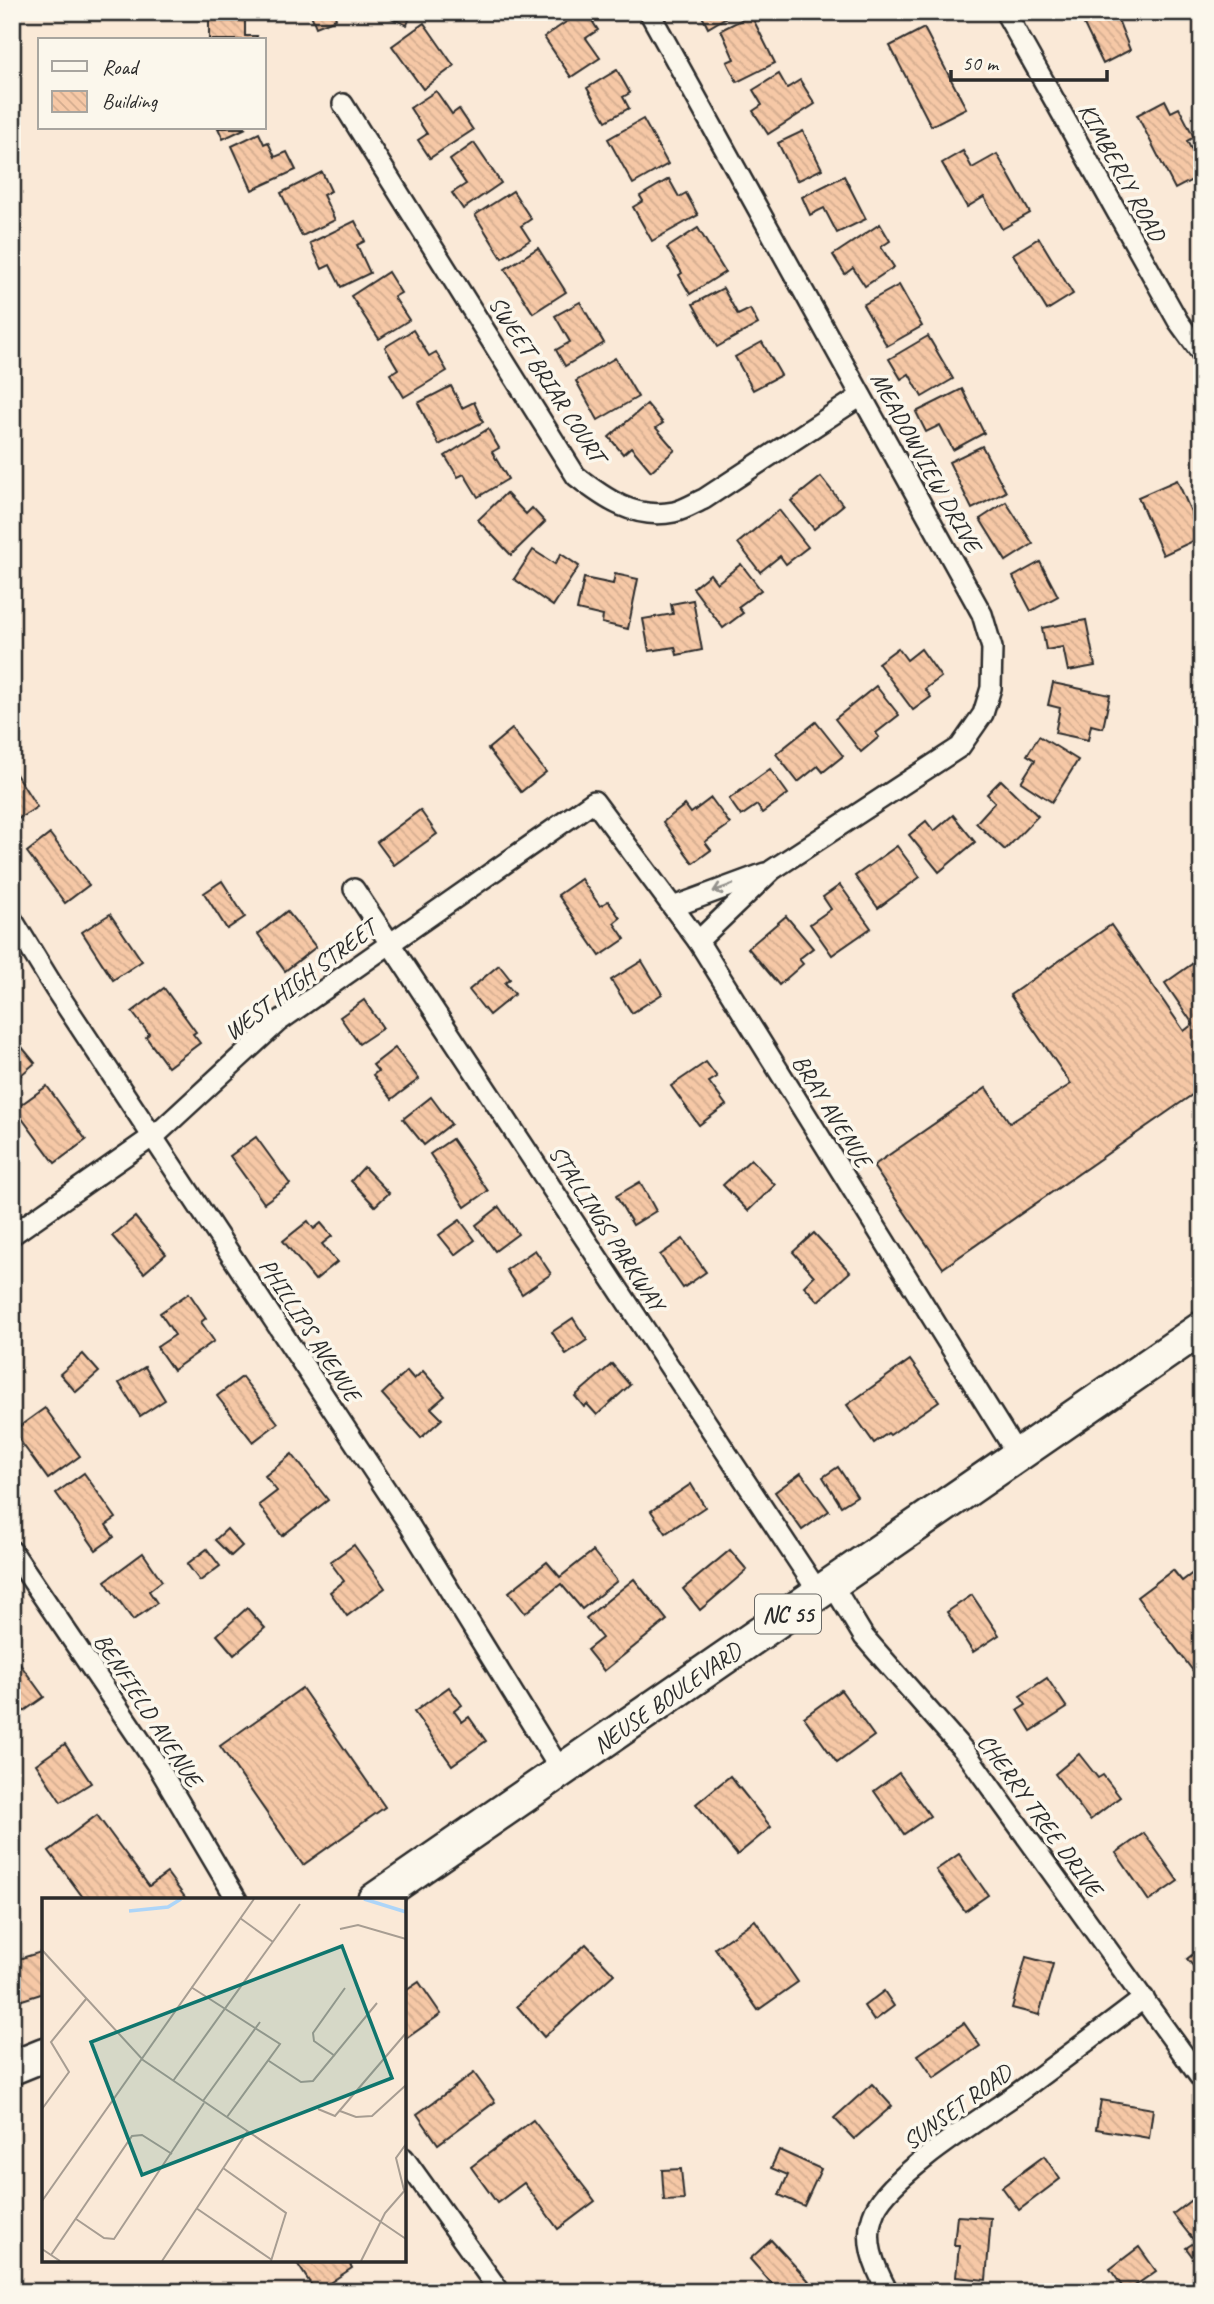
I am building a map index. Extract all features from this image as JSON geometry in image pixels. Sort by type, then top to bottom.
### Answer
[{"type":"main road","name":"NEUSE BOULEVARD","points":[[377,1898],[1017,1454],[1200,1331]]},
{"type":"main road","points":[[12,2068],[42,2056]]},
{"type":"street","name":"MEADOWVIEW DRIVE","points":[[649,12],[982,614],[992,648],[991,688],[982,714],[960,747],[772,870],[698,941]]},
{"type":"street","name":"KIMBERLY ROAD","points":[[1005,12],[1178,321],[1202,354]]},
{"type":"street","name":"SWEET BRIAR COURT","points":[[343,104],[576,476],[607,500],[646,515],[676,512],[704,499],[861,396]]},
{"type":"street","name":"BRAY AVENUE","points":[[594,800],[698,941],[1017,1454]]},
{"type":"street","name":"WEST HIGH STREET","points":[[12,1235],[153,1137],[278,1021],[594,800]]},
{"type":"street","name":"MEADOWVIEW DRIVE","points":[[673,906],[772,870]]},
{"type":"street","name":"STALLINGS PARKWAY","points":[[354,889],[826,1588]]},
{"type":"street","name":"PHILLIPS AVENUE","points":[[12,919],[410,1526],[561,1771]]},
{"type":"street","name":"BENFIELD AVENUE","points":[[12,1551],[159,1768],[236,1898]]},
{"type":"street","name":"CHERRY TREE DRIVE","points":[[826,1588],[864,1637],[966,1754],[1202,2080]]},
{"type":"street","name":"SUNSET ROAD","points":[[888,2292],[876,2268],[869,2240],[875,2210],[883,2196],[912,2169],[1068,2057],[1144,1998]]},
{"type":"street","points":[[406,2161],[500,2292]]},
{"type":"building","points":[[209,12],[245,12],[245,36],[257,36],[256,38],[209,38]]},
{"type":"building","points":[[310,12],[334,12],[336,19],[316,27]]},
{"type":"building","points":[[387,12],[412,12],[407,25],[386,16]]},
{"type":"building","points":[[581,12],[586,12],[598,30],[586,38],[600,58],[571,77],[544,37]]},
{"type":"building","points":[[700,12],[735,12],[708,28]]},
{"type":"building","points":[[1078,12],[1115,12],[1130,50],[1103,64]]},
{"type":"building","points":[[751,15],[775,63],[737,82],[727,62],[734,59],[721,30]]},
{"type":"building","points":[[424,23],[454,66],[423,89],[392,46]]},
{"type":"building","points":[[924,28],[966,108],[931,126],[890,46]]},
{"type":"building","points":[[617,70],[630,93],[623,97],[629,108],[606,121],[587,88]]},
{"type":"building","points":[[779,74],[787,88],[800,80],[815,104],[768,134],[753,111],[762,105],[753,90]]},
{"type":"building","points":[[436,91],[452,114],[459,109],[473,130],[430,158],[418,140],[427,134],[410,108]]},
{"type":"building","points":[[1165,100],[1171,112],[1179,108],[1194,137],[1187,141],[1202,170],[1202,175],[1175,189],[1137,115]]},
{"type":"building","points":[[643,119],[668,164],[633,184],[608,139]]},
{"type":"building","points":[[219,130],[242,130],[223,139]]},
{"type":"building","points":[[803,131],[822,169],[797,181],[778,143]]},
{"type":"building","points":[[259,133],[264,144],[268,142],[275,157],[287,152],[296,170],[252,190],[232,146]]},
{"type":"building","points":[[474,143],[501,183],[463,209],[452,193],[466,184],[450,160]]},
{"type":"building","points":[[963,151],[972,168],[997,154],[1030,213],[1002,229],[984,197],[967,207],[942,163]]},
{"type":"building","points":[[322,172],[331,191],[323,195],[335,220],[302,236],[281,193]]},
{"type":"building","points":[[844,176],[866,219],[837,233],[824,208],[810,215],[802,197]]},
{"type":"building","points":[[669,179],[679,197],[686,193],[698,215],[652,241],[633,207],[643,201],[640,196]]},
{"type":"building","points":[[513,191],[531,219],[521,226],[530,240],[502,258],[475,215]]},
{"type":"building","points":[[355,221],[365,241],[357,245],[370,273],[341,287],[330,265],[322,269],[310,243]]},
{"type":"building","points":[[880,224],[890,241],[881,247],[894,267],[865,286],[853,268],[845,274],[833,255]]},
{"type":"building","points":[[698,228],[725,272],[690,294],[679,275],[682,273],[667,248]]},
{"type":"building","points":[[1039,238],[1073,294],[1047,310],[1013,254]]},
{"type":"building","points":[[538,248],[566,292],[533,313],[505,269]]},
{"type":"building","points":[[388,272],[401,293],[394,297],[409,320],[379,339],[351,296]]},
{"type":"building","points":[[899,285],[922,326],[887,346],[863,305]]},
{"type":"building","points":[[723,288],[738,315],[750,309],[758,324],[717,347],[693,304]]},
{"type":"building","points":[[580,302],[604,343],[565,366],[556,350],[570,342],[555,316]]},
{"type":"building","points":[[413,330],[429,356],[436,352],[447,371],[404,397],[390,374],[398,369],[385,347]]},
{"type":"building","points":[[928,336],[953,379],[922,397],[909,374],[901,379],[889,359]]},
{"type":"building","points":[[762,342],[781,375],[753,390],[735,357]]},
{"type":"building","points":[[615,358],[638,397],[598,420],[576,381]]},
{"type":"building","points":[[451,386],[462,408],[474,402],[483,422],[439,445],[418,403]]},
{"type":"building","points":[[962,389],[984,433],[953,450],[940,425],[926,432],[916,412]]},
{"type":"building","points":[[647,404],[663,423],[656,428],[675,450],[651,471],[631,447],[623,454],[609,437]]},
{"type":"building","points":[[488,429],[499,448],[492,452],[508,479],[478,497],[464,474],[458,477],[445,456]]},
{"type":"building","points":[[982,446],[1006,492],[972,509],[949,462]]},
{"type":"building","points":[[821,477],[843,505],[814,529],[791,501]]},
{"type":"building","points":[[1177,480],[1202,537],[1163,555],[1138,497]]},
{"type":"building","points":[[506,493],[526,514],[532,508],[545,522],[511,555],[478,520]]},
{"type":"building","points":[[1006,502],[1033,544],[1006,561],[980,519]]},
{"type":"building","points":[[779,510],[808,547],[786,564],[780,556],[760,572],[738,543]]},
{"type":"building","points":[[533,550],[555,564],[561,554],[579,566],[553,606],[514,579]]},
{"type":"building","points":[[1040,562],[1058,596],[1031,611],[1013,577]]},
{"type":"building","points":[[741,564],[761,590],[738,607],[743,613],[723,628],[693,588],[710,574],[717,583]]},
{"type":"building","points":[[615,574],[638,579],[628,629],[602,623],[603,616],[577,610],[584,578],[613,584]]},
{"type":"building","points":[[693,600],[702,650],[677,655],[675,647],[649,651],[643,619],[673,614],[671,604]]},
{"type":"building","points":[[1086,620],[1095,666],[1068,671],[1063,647],[1046,650],[1042,628]]},
{"type":"building","points":[[898,648],[907,660],[921,649],[941,677],[925,689],[931,697],[913,710],[878,663]]},
{"type":"building","points":[[1053,683],[1110,695],[1103,728],[1091,725],[1088,740],[1055,733],[1060,708],[1048,705]]},
{"type":"building","points":[[876,686],[899,715],[876,733],[879,737],[861,752],[835,719]]},
{"type":"building","points":[[816,722],[843,756],[823,772],[818,766],[798,782],[776,754]]},
{"type":"building","points":[[512,729],[546,772],[521,792],[488,749]]},
{"type":"building","points":[[1039,736],[1078,760],[1052,802],[1021,782],[1035,760],[1027,755]]},
{"type":"building","points":[[12,768],[37,807],[12,823]]},
{"type":"building","points":[[770,769],[788,794],[762,813],[757,805],[741,816],[729,799]]},
{"type":"building","points":[[1001,780],[1038,816],[1005,850],[976,823],[995,802],[987,794]]},
{"type":"building","points":[[711,798],[730,824],[705,842],[711,850],[693,863],[663,822],[685,805],[691,813]]},
{"type":"building","points":[[420,810],[437,834],[394,865],[377,842]]},
{"type":"building","points":[[953,815],[975,842],[939,872],[909,835],[926,821],[934,831]]},
{"type":"building","points":[[50,834],[89,885],[65,903],[27,852]]},
{"type":"building","points":[[897,846],[920,877],[878,908],[855,876]]},
{"type":"building","points":[[581,879],[600,906],[608,901],[620,918],[614,923],[625,939],[600,956],[558,895]]},
{"type":"building","points":[[222,881],[245,917],[227,929],[204,893]]},
{"type":"building","points":[[840,885],[871,928],[832,955],[810,924],[831,909],[823,897]]},
{"type":"building","points":[[287,911],[316,947],[285,971],[258,934]]},
{"type":"building","points":[[110,914],[142,961],[113,980],[82,932]]},
{"type":"building","points":[[786,916],[813,948],[799,959],[803,964],[779,985],[748,948]]},
{"type":"building","points":[[1111,925],[1184,1031],[1193,1024],[1165,983],[1202,957],[1202,1088],[943,1268],[873,1166],[986,1088],[1010,1123],[1071,1084],[1010,995]]},
{"type":"building","points":[[642,961],[662,994],[632,1013],[611,980]]},
{"type":"building","points":[[499,965],[510,979],[505,983],[515,994],[489,1015],[469,990]]},
{"type":"building","points":[[164,988],[196,1032],[193,1034],[200,1043],[168,1067],[146,1037],[149,1034],[132,1012]]},
{"type":"building","points":[[364,1000],[383,1028],[359,1044],[340,1017]]},
{"type":"building","points":[[12,1035],[35,1063],[13,1082],[12,1081]]},
{"type":"building","points":[[395,1048],[419,1079],[392,1099],[373,1075],[378,1071],[373,1065]]},
{"type":"building","points":[[706,1062],[717,1077],[709,1082],[726,1105],[699,1125],[671,1086]]},
{"type":"building","points":[[47,1086],[86,1140],[55,1163],[15,1109]]},
{"type":"building","points":[[431,1097],[451,1124],[424,1145],[403,1119]]},
{"type":"building","points":[[256,1137],[290,1184],[264,1203],[230,1156]]},
{"type":"building","points":[[452,1139],[488,1191],[465,1207],[430,1154]]},
{"type":"building","points":[[751,1159],[775,1185],[748,1211],[723,1185]]},
{"type":"building","points":[[364,1167],[389,1193],[375,1206],[351,1181]]},
{"type":"building","points":[[640,1182],[656,1211],[633,1225],[616,1196]]},
{"type":"building","points":[[499,1207],[518,1234],[495,1251],[476,1225]]},
{"type":"building","points":[[135,1217],[166,1254],[144,1273],[112,1236]]},
{"type":"building","points":[[460,1220],[475,1240],[455,1255],[439,1235]]},
{"type":"building","points":[[308,1221],[314,1229],[321,1223],[332,1236],[322,1244],[337,1262],[315,1280],[283,1241]]},
{"type":"building","points":[[814,1233],[850,1272],[818,1301],[804,1286],[814,1276],[793,1252]]},
{"type":"building","points":[[683,1239],[706,1272],[683,1288],[660,1255]]},
{"type":"building","points":[[535,1250],[551,1274],[522,1294],[506,1270]]},
{"type":"building","points":[[189,1293],[206,1318],[201,1322],[214,1341],[173,1370],[157,1347],[175,1335],[160,1313]]},
{"type":"building","points":[[573,1318],[587,1340],[566,1354],[552,1332]]},
{"type":"building","points":[[83,1354],[99,1372],[76,1392],[60,1374]]},
{"type":"building","points":[[910,1360],[939,1401],[874,1443],[847,1405]]},
{"type":"building","points":[[612,1364],[630,1385],[597,1415],[587,1404],[584,1407],[575,1396]]},
{"type":"building","points":[[145,1367],[165,1400],[140,1416],[119,1383]]},
{"type":"building","points":[[407,1371],[414,1379],[423,1371],[445,1396],[431,1408],[442,1419],[421,1438],[382,1394]]},
{"type":"building","points":[[242,1377],[278,1423],[253,1442],[217,1396]]},
{"type":"building","points":[[45,1408],[80,1456],[48,1479],[13,1431]]},
{"type":"building","points":[[292,1454],[328,1500],[282,1536],[259,1505],[277,1491],[265,1476]]},
{"type":"building","points":[[838,1467],[857,1496],[841,1506],[823,1477]]},
{"type":"building","points":[[84,1473],[116,1518],[106,1525],[114,1537],[96,1550],[56,1493]]},
{"type":"building","points":[[801,1473],[829,1511],[802,1530],[775,1492]]},
{"type":"building","points":[[691,1484],[705,1507],[666,1533],[651,1511]]},
{"type":"building","points":[[227,1529],[242,1546],[231,1556],[215,1540]]},
{"type":"building","points":[[354,1545],[385,1588],[347,1616],[330,1592],[344,1581],[330,1562]]},
{"type":"building","points":[[207,1549],[220,1566],[200,1581],[187,1564]]},
{"type":"building","points":[[730,1550],[747,1570],[700,1610],[683,1589]]},
{"type":"building","points":[[593,1551],[617,1581],[582,1609],[561,1584],[525,1613],[509,1592],[547,1562],[560,1577]]},
{"type":"building","points":[[143,1553],[162,1581],[149,1591],[157,1603],[133,1620],[105,1581]]},
{"type":"building","points":[[1202,1566],[1202,1672],[1197,1676],[1137,1597],[1173,1570],[1182,1581]]},
{"type":"building","points":[[634,1579],[667,1620],[604,1671],[587,1650],[602,1638],[586,1618]]},
{"type":"building","points":[[972,1595],[999,1635],[973,1652],[947,1612]]},
{"type":"building","points":[[247,1608],[265,1628],[234,1655],[217,1635]]},
{"type":"building","points":[[12,1653],[44,1697],[20,1714],[12,1704]]},
{"type":"building","points":[[1047,1678],[1067,1708],[1031,1731],[1018,1710],[1026,1705],[1020,1696]]},
{"type":"building","points":[[449,1687],[462,1705],[454,1711],[462,1722],[469,1717],[486,1741],[452,1765],[414,1712]]},
{"type":"building","points":[[302,1688],[385,1807],[303,1865],[220,1746]]},
{"type":"building","points":[[841,1690],[874,1736],[837,1763],[804,1717]]},
{"type":"building","points":[[65,1744],[91,1783],[61,1802],[36,1764]]},
{"type":"building","points":[[1079,1754],[1098,1778],[1103,1775],[1120,1797],[1090,1820],[1055,1774]]},
{"type":"building","points":[[899,1773],[930,1816],[904,1834],[874,1791]]},
{"type":"building","points":[[730,1776],[771,1827],[737,1855],[696,1804]]},
{"type":"building","points":[[97,1815],[149,1886],[167,1873],[186,1898],[84,1898],[49,1851]]},
{"type":"building","points":[[1144,1833],[1178,1881],[1149,1901],[1116,1853]]},
{"type":"building","points":[[959,1854],[988,1895],[965,1911],[936,1870]]},
{"type":"building","points":[[755,1920],[798,1982],[758,2010],[715,1948]]},
{"type":"building","points":[[586,1944],[614,1974],[544,2037],[517,2006]]},
{"type":"building","points":[[1202,1947],[1202,1976],[1187,1959]]},
{"type":"building","points":[[42,1952],[42,1994],[16,2002],[12,1991],[12,1961]]},
{"type":"building","points":[[1026,1957],[1053,1964],[1039,2015],[1012,2008]]},
{"type":"building","points":[[419,1982],[441,2014],[406,2039],[406,1991]]},
{"type":"building","points":[[884,1991],[894,2006],[874,2021],[864,2006]]},
{"type":"building","points":[[964,2023],[980,2046],[934,2078],[918,2055]]},
{"type":"building","points":[[474,2073],[495,2102],[438,2144],[417,2114]]},
{"type":"building","points":[[872,2084],[892,2106],[854,2139],[834,2118]]},
{"type":"building","points":[[1101,2100],[1153,2109],[1149,2138],[1096,2129]]},
{"type":"building","points":[[533,2120],[595,2201],[558,2229],[524,2183],[497,2203],[471,2167]]},
{"type":"building","points":[[779,2150],[821,2169],[804,2206],[779,2195],[788,2175],[771,2168]]},
{"type":"building","points":[[1044,2156],[1060,2179],[1019,2210],[1002,2187]]},
{"type":"building","points":[[681,2169],[684,2200],[664,2201],[662,2170]]},
{"type":"building","points":[[1199,2194],[1202,2199],[1202,2269],[1186,2248],[1195,2242],[1173,2214]]},
{"type":"building","points":[[957,2216],[991,2218],[986,2280],[956,2277],[959,2245],[954,2245]]},
{"type":"building","points":[[771,2240],[809,2281],[797,2292],[779,2292],[750,2259]]},
{"type":"building","points":[[1139,2247],[1156,2271],[1126,2292],[1110,2269]]},
{"type":"building","points":[[296,2262],[349,2262],[352,2268],[316,2292]]}]
